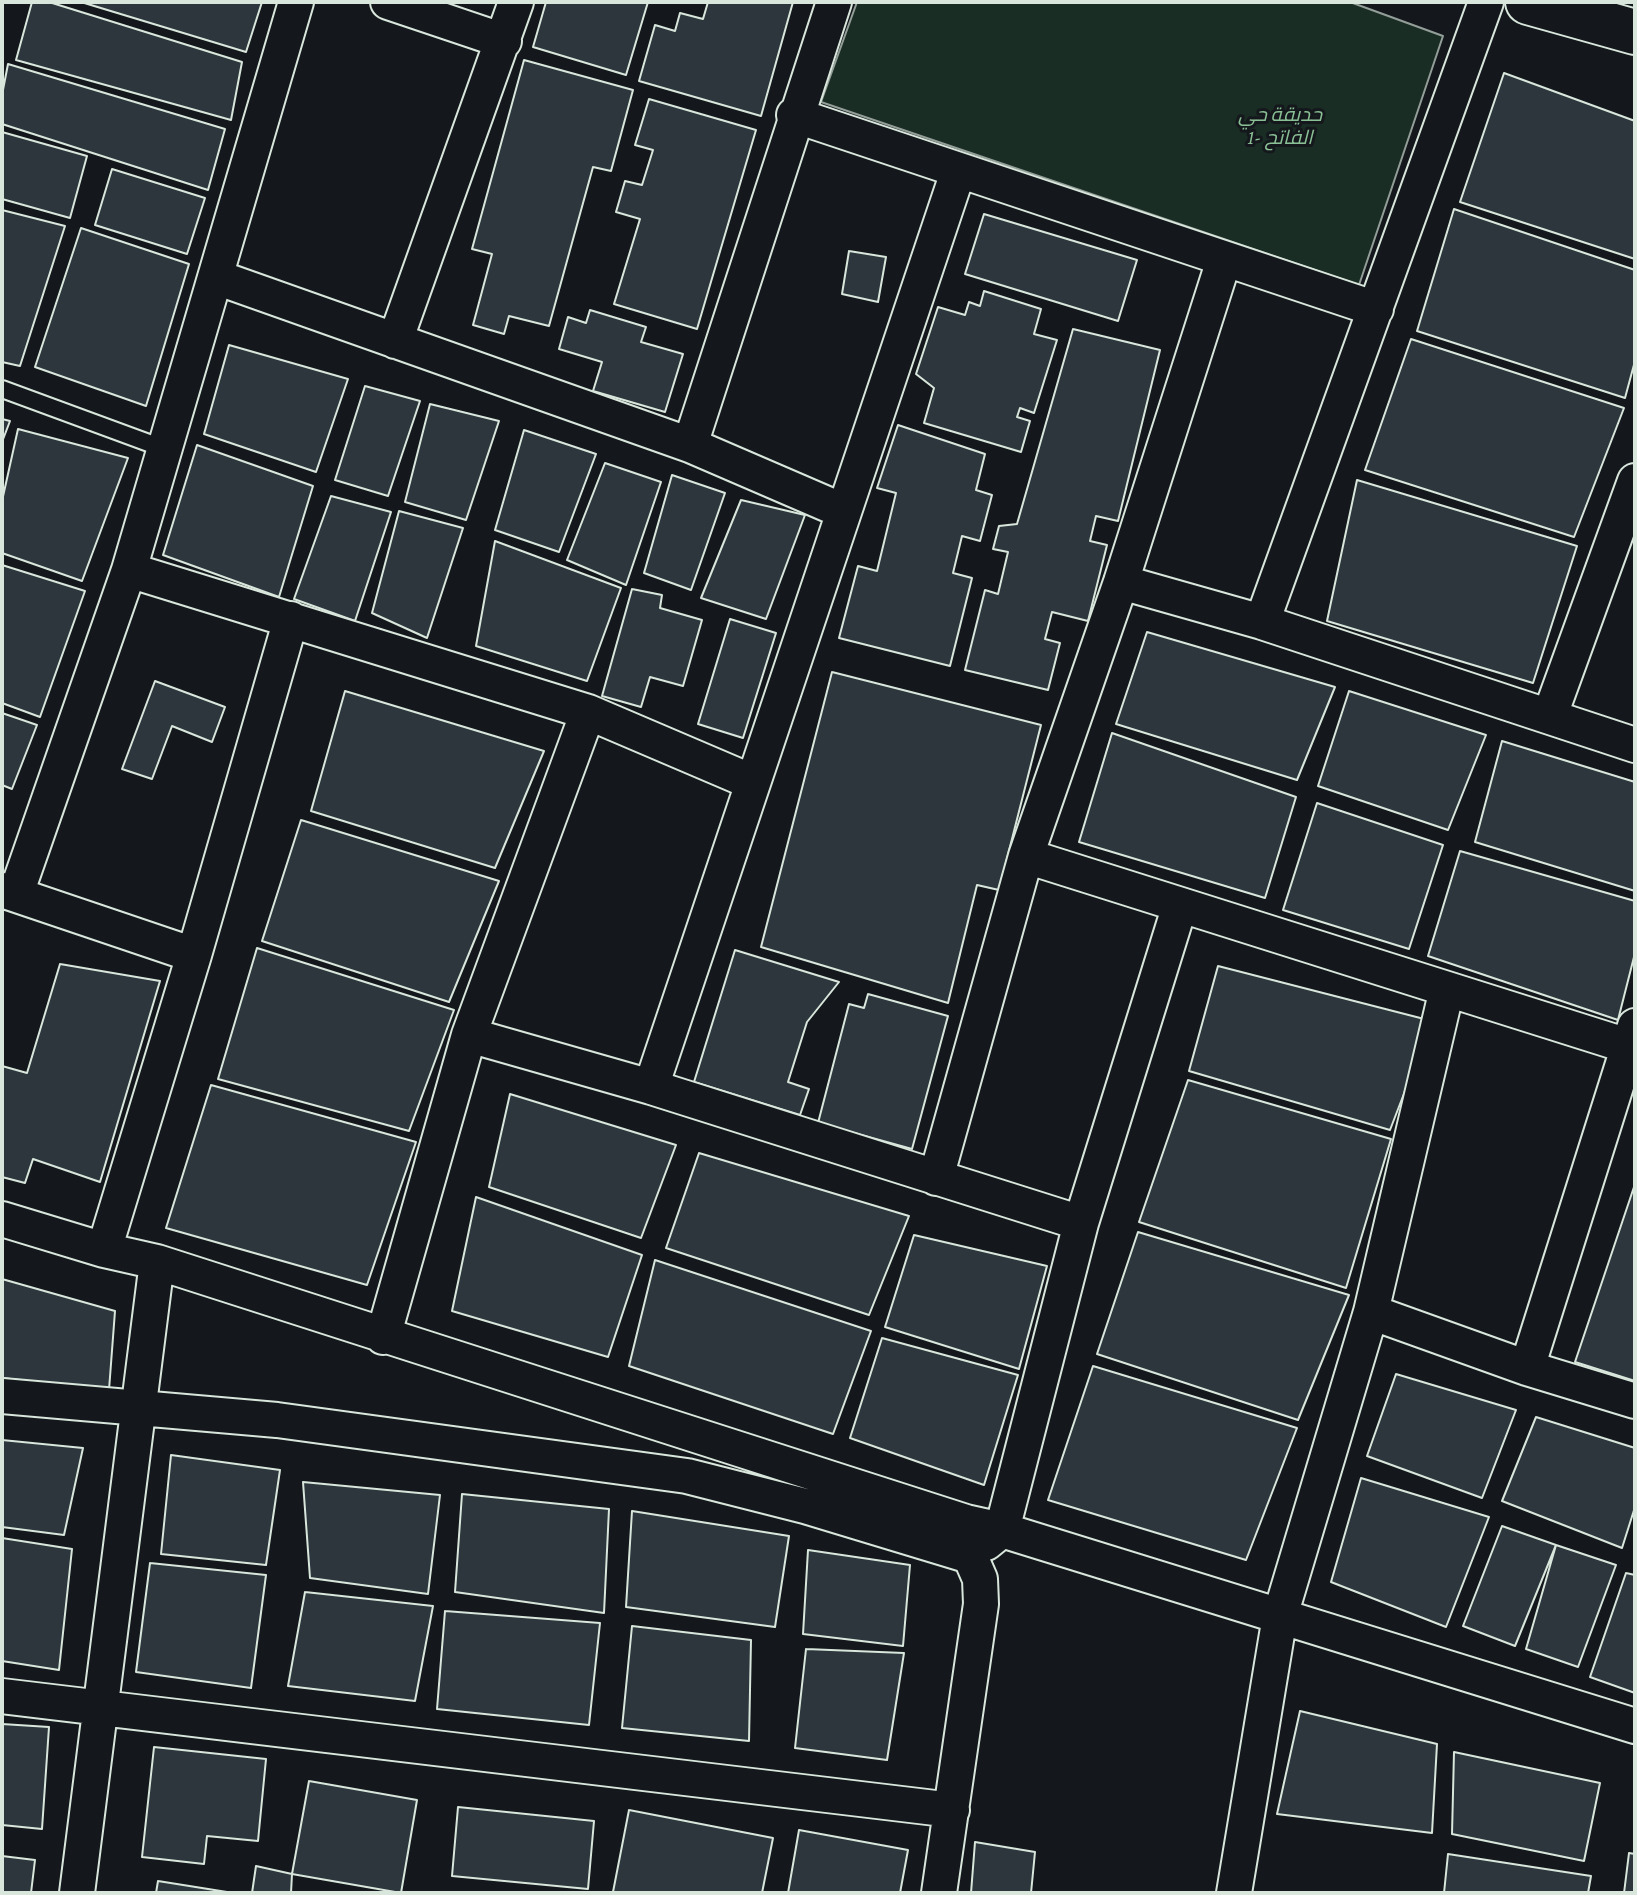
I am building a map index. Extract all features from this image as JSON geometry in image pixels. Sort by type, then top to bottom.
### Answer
[{"type":"main road","points":[[1528,2],[1635,32]]},
{"type":"street","points":[[194,955],[9,892],[129,570],[296,2]]},
{"type":"street","points":[[388,2],[504,41]]},
{"type":"street","points":[[395,341],[516,2]]},
{"type":"street","points":[[690,445],[794,115],[834,2]]},
{"type":"street","points":[[1262,622],[1486,2]]},
{"type":"street","points":[[794,115],[1376,309]]},
{"type":"street","points":[[651,1087],[958,172]]},
{"type":"street","points":[[936,1178],[1026,856],[1121,582],[1224,260]]},
{"type":"street","points":[[216,277],[690,445],[843,511]]},
{"type":"street","points":[[1550,715],[1635,481]]},
{"type":"street","points":[[129,570],[588,712],[752,782]]},
{"type":"street","points":[[1121,582],[1262,622],[1635,745]]},
{"type":"street","points":[[104,1250],[194,955],[291,619]]},
{"type":"street","points":[[383,1337],[469,1035],[588,712]]},
{"type":"street","points":[[1026,856],[1447,989],[1632,1036],[1527,1368]]},
{"type":"street","points":[[970,1556],[1002,1530],[1081,1223],[1180,905]]},
{"type":"street","points":[[1244,1889],[1280,1616],[1371,1312],[1447,989]]},
{"type":"street","points":[[469,1035],[651,1087],[1081,1223]]},
{"type":"street","points":[[2,1219],[104,1250],[157,1262],[966,1522],[1002,1530],[1635,1726]]},
{"type":"street","points":[[77,1893],[157,1262]]},
{"type":"street","points":[[1371,1312],[1527,1368],[1635,1401]]},
{"type":"street","points":[[2,1396],[277,1420],[687,1476],[805,1506],[970,1556],[980,1579],[981,1604],[939,1893]]},
{"type":"street","points":[[2,1696],[952,1810]]},
{"type":"lane","points":[[2,389],[165,449]]},
{"type":"green space","name":"حديقة حي الفاتح -1","points":[[857,2],[1350,2],[1443,36],[1359,285],[821,102]]},
{"type":"building","points":[[32,2],[49,2],[242,62],[231,120],[16,60]]},
{"type":"building","points":[[81,2],[262,2],[246,52]]},
{"type":"building","points":[[546,2],[648,2],[626,75],[533,47]]},
{"type":"building","points":[[708,2],[793,2],[761,116],[639,81],[655,25],[675,31],[680,13],[703,19]]},
{"type":"building","points":[[524,60],[633,90],[611,171],[593,167],[549,326],[509,316],[504,334],[473,325],[492,254],[472,249]]},
{"type":"building","points":[[8,64],[225,129],[208,190],[2,124],[2,95]]},
{"type":"building","points":[[1504,73],[1635,121],[1635,259],[1460,202]]},
{"type":"building","points":[[649,99],[756,130],[697,329],[614,304],[640,219],[616,212],[625,181],[642,185],[653,150],[635,145]]},
{"type":"building","points":[[2,132],[87,156],[70,218],[2,199]]},
{"type":"building","points":[[112,169],[205,198],[187,254],[95,225]]},
{"type":"building","points":[[1454,209],[1635,270],[1635,361],[1625,398],[1417,331]]},
{"type":"building","points":[[2,210],[65,226],[20,366],[2,362]]},
{"type":"building","points":[[984,214],[1137,260],[1118,321],[965,274]]},
{"type":"building","points":[[81,228],[189,264],[146,406],[35,367]]},
{"type":"building","points":[[849,251],[886,257],[878,302],[842,294]]},
{"type":"building","points":[[984,291],[1041,309],[1034,334],[1057,340],[1034,413],[1020,408],[1017,417],[1030,421],[1021,452],[924,423],[934,388],[916,374],[938,307],[965,315],[969,302],[980,306]]},
{"type":"building","points":[[590,310],[646,327],[641,342],[683,354],[665,412],[593,391],[602,362],[559,349],[568,317],[586,323]]},
{"type":"building","points":[[1073,329],[1160,350],[1118,521],[1096,516],[1090,541],[1107,545],[1088,621],[1052,612],[1045,639],[1060,643],[1048,690],[965,670],[985,590],[998,594],[1008,552],[993,549],[999,526],[1017,524]]},
{"type":"building","points":[[1411,339],[1624,408],[1574,537],[1365,470]]},
{"type":"building","points":[[229,345],[348,379],[316,472],[204,434]]},
{"type":"building","points":[[365,386],[420,401],[388,496],[335,480]]},
{"type":"building","points":[[430,404],[499,421],[466,520],[405,502]]},
{"type":"building","points":[[2,419],[10,421],[2,442]]},
{"type":"building","points":[[898,425],[985,454],[976,490],[992,495],[980,541],[962,536],[953,573],[972,578],[950,666],[839,638],[858,566],[877,571],[896,493],[877,488]]},
{"type":"building","points":[[18,429],[128,458],[82,581],[2,553],[2,501]]},
{"type":"building","points":[[524,430],[596,454],[559,552],[495,530]]},
{"type":"building","points":[[197,445],[313,486],[279,597],[163,555]]},
{"type":"building","points":[[605,463],[661,482],[626,585],[567,560]]},
{"type":"building","points":[[672,475],[725,493],[691,590],[644,573]]},
{"type":"building","points":[[1357,480],[1577,546],[1533,683],[1327,621]]},
{"type":"building","points":[[331,496],[391,512],[355,621],[294,599]]},
{"type":"building","points":[[741,500],[805,515],[766,619],[701,598]]},
{"type":"building","points":[[399,511],[463,528],[427,638],[372,613]]},
{"type":"building","points":[[495,541],[621,588],[587,681],[476,646]]},
{"type":"building","points":[[2,565],[85,591],[40,717],[2,703]]},
{"type":"building","points":[[632,589],[662,595],[660,608],[702,620],[683,686],[650,677],[641,707],[602,696]]},
{"type":"building","points":[[730,619],[776,633],[743,738],[698,724]]},
{"type":"building","points":[[1147,632],[1335,687],[1297,780],[1116,724]]},
{"type":"building","points":[[832,672],[1041,725],[999,890],[977,885],[948,1003],[761,947]]},
{"type":"building","points":[[155,681],[225,707],[212,742],[172,726],[152,779],[122,769]]},
{"type":"building","points":[[345,691],[544,751],[495,868],[311,811]]},
{"type":"building","points":[[1349,691],[1486,735],[1448,830],[1318,786]]},
{"type":"building","points":[[2,713],[37,725],[12,789],[2,785]]},
{"type":"building","points":[[1112,733],[1296,797],[1265,898],[1079,842]]},
{"type":"building","points":[[1502,741],[1635,782],[1635,891],[1475,842]]},
{"type":"building","points":[[1317,803],[1443,845],[1409,949],[1283,910]]},
{"type":"building","points":[[301,820],[499,881],[449,1002],[262,941]]},
{"type":"building","points":[[1460,851],[1635,901],[1635,953],[1618,1020],[1428,956]]},
{"type":"building","points":[[257,948],[454,1010],[409,1131],[218,1079]]},
{"type":"building","points":[[735,950],[839,982],[807,1022],[788,1082],[809,1089],[800,1115],[694,1082]]},
{"type":"building","points":[[60,964],[160,981],[100,1182],[33,1159],[25,1183],[2,1177],[2,1066],[27,1073]]},
{"type":"building","points":[[1218,966],[1432,1021],[1390,1130],[1189,1071]]},
{"type":"building","points":[[868,994],[948,1016],[912,1149],[818,1123],[849,1004],[864,1008]]},
{"type":"building","points":[[1188,1080],[1391,1139],[1346,1288],[1139,1222]]},
{"type":"building","points":[[211,1085],[416,1142],[367,1285],[166,1228]]},
{"type":"building","points":[[510,1094],[676,1145],[641,1238],[489,1187]]},
{"type":"building","points":[[699,1153],[909,1216],[869,1315],[666,1248]]},
{"type":"building","points":[[1635,1184],[1635,1381],[1575,1362]]},
{"type":"building","points":[[476,1197],[642,1255],[608,1357],[452,1311]]},
{"type":"building","points":[[1138,1232],[1349,1295],[1298,1420],[1097,1354]]},
{"type":"building","points":[[914,1235],[1047,1266],[1019,1369],[885,1327]]},
{"type":"building","points":[[655,1260],[871,1331],[833,1434],[629,1366]]},
{"type":"building","points":[[2,1279],[115,1311],[109,1390],[2,1378]]},
{"type":"building","points":[[882,1338],[1018,1375],[984,1485],[850,1438]]},
{"type":"building","points":[[1093,1366],[1297,1428],[1246,1560],[1048,1500]]},
{"type":"building","points":[[1396,1374],[1516,1410],[1482,1498],[1367,1456]]},
{"type":"building","points":[[1536,1417],[1635,1448],[1635,1507],[1622,1548],[1502,1501]]},
{"type":"building","points":[[2,1440],[83,1448],[64,1535],[2,1527]]},
{"type":"building","points":[[171,1455],[280,1470],[266,1565],[161,1554]]},
{"type":"building","points":[[1361,1478],[1489,1517],[1446,1627],[1331,1582]]},
{"type":"building","points":[[303,1482],[440,1495],[428,1594],[310,1578]]},
{"type":"building","points":[[462,1494],[609,1509],[604,1613],[455,1592]]},
{"type":"building","points":[[632,1511],[789,1536],[775,1627],[626,1607]]},
{"type":"building","points":[[1502,1526],[1556,1545],[1515,1646],[1463,1626]]},
{"type":"building","points":[[2,1538],[72,1549],[59,1670],[2,1661]]},
{"type":"building","points":[[1556,1545],[1616,1565],[1578,1667],[1526,1649]]},
{"type":"building","points":[[808,1550],[910,1565],[903,1646],[803,1634]]},
{"type":"building","points":[[150,1563],[266,1575],[251,1688],[136,1672]]},
{"type":"building","points":[[1626,1573],[1635,1575],[1635,1693],[1590,1677]]},
{"type":"building","points":[[305,1592],[433,1606],[415,1701],[288,1686]]},
{"type":"building","points":[[445,1611],[600,1623],[589,1725],[437,1709]]},
{"type":"building","points":[[632,1626],[751,1640],[749,1741],[622,1728]]},
{"type":"building","points":[[806,1649],[904,1653],[887,1760],[795,1748]]},
{"type":"building","points":[[1300,1711],[1437,1744],[1432,1833],[1277,1814]]},
{"type":"building","points":[[2,1724],[49,1727],[42,1829],[2,1825]]},
{"type":"building","points":[[154,1747],[266,1759],[258,1841],[207,1836],[204,1864],[142,1857]]},
{"type":"building","points":[[1454,1752],[1600,1783],[1584,1861],[1452,1834]]},
{"type":"building","points":[[309,1781],[417,1800],[401,1893],[292,1874]]},
{"type":"building","points":[[458,1807],[594,1821],[588,1889],[452,1876]]},
{"type":"building","points":[[629,1810],[773,1838],[762,1893],[613,1892]]},
{"type":"building","points":[[799,1830],[908,1850],[900,1893],[788,1893]]},
{"type":"building","points":[[975,1842],[1035,1852],[1031,1893],[971,1893]]},
{"type":"building","points":[[1629,1853],[1635,1854],[1635,1893],[1624,1893]]},
{"type":"building","points":[[1448,1854],[1591,1876],[1588,1893],[1444,1893]]},
{"type":"building","points":[[2,1856],[35,1860],[31,1893],[2,1893]]},
{"type":"building","points":[[256,1866],[292,1874],[291,1893],[252,1893]]},
{"type":"building","points":[[158,1881],[227,1892],[227,1893],[156,1893]]}]
